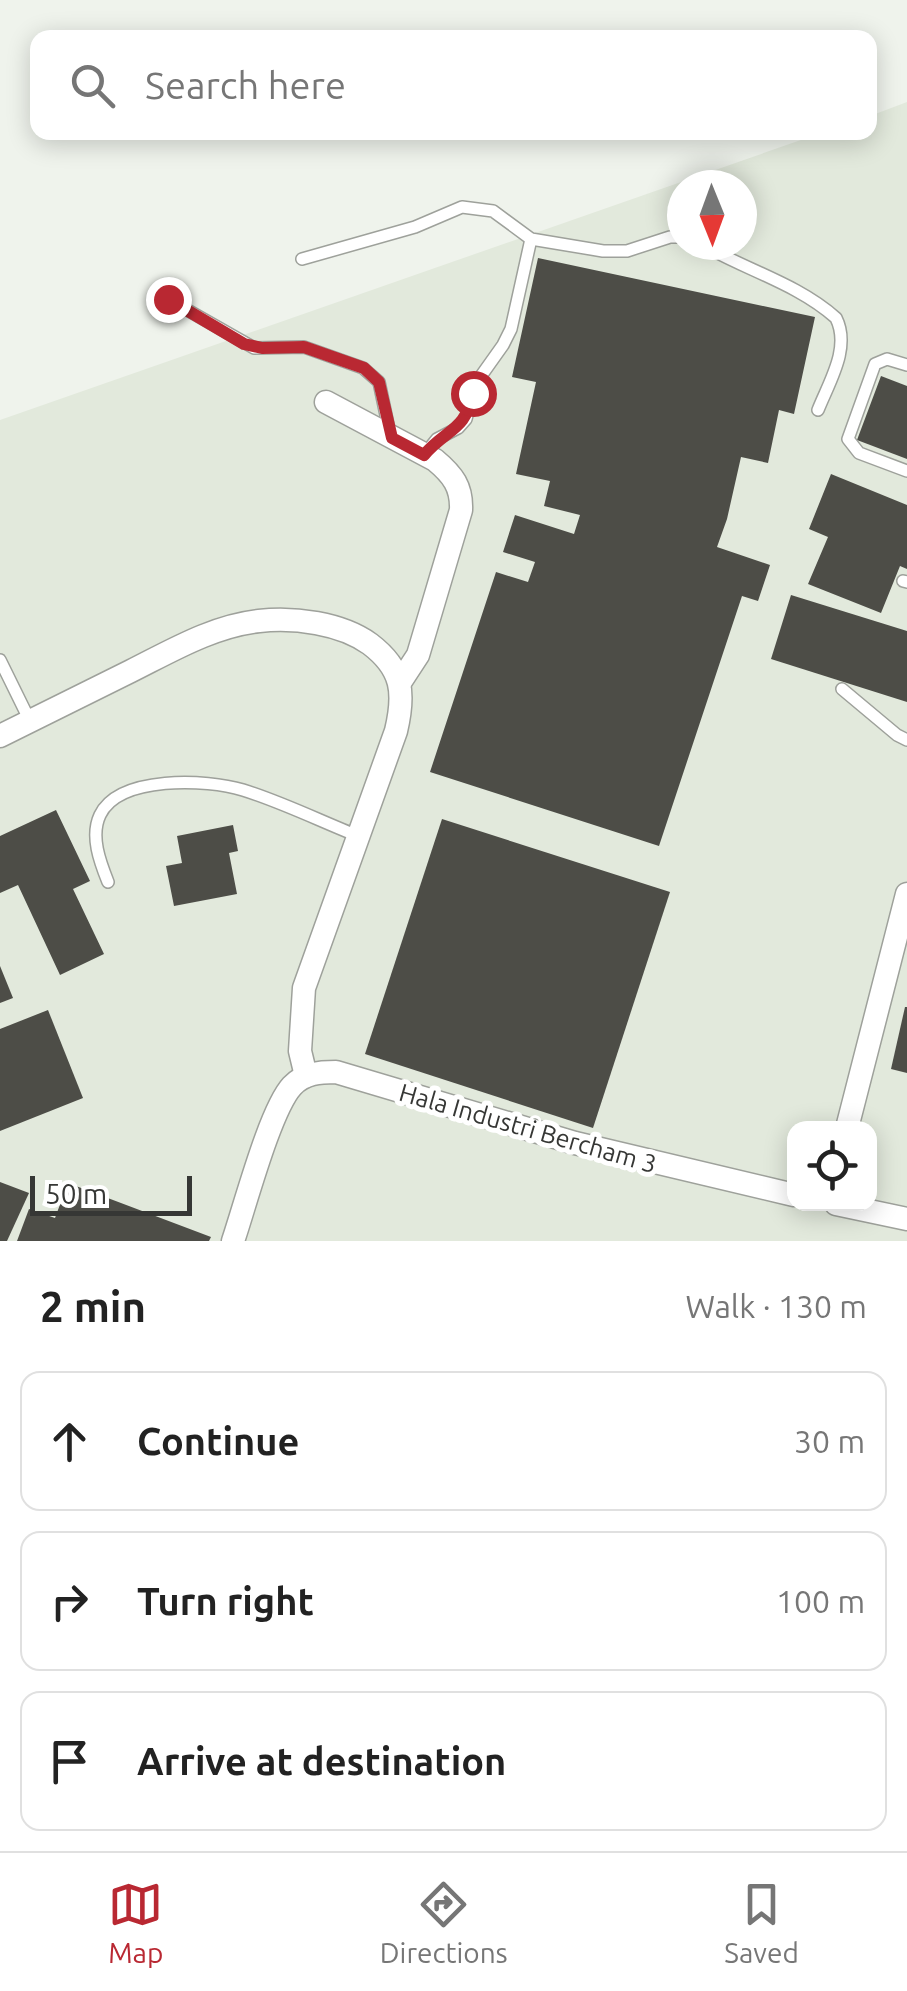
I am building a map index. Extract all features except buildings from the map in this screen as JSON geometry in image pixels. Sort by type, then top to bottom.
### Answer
[{"type":"street","points":[[233,1241],[278,1110],[294,1083],[306,1076],[300,1051],[304,988],[396,731],[403,704],[402,681],[418,655],[461,510],[458,485],[449,472],[326,402]]},
{"type":"street","points":[[0,736],[181,646],[259,621],[324,625],[346,632],[379,652],[402,681]]},
{"type":"street","points":[[849,1121],[907,894]]},
{"type":"street","name":"Hala Industri Bercham 3","points":[[306,1076],[336,1072],[575,1143],[787,1193]]},
{"type":"street","points":[[869,1211],[907,1219]]},
{"type":"lane","points":[[302,259],[415,227],[462,206],[493,211],[531,238],[603,251],[627,251],[667,238]]},
{"type":"lane","points":[[424,455],[466,419],[476,383],[511,329],[531,238]]},
{"type":"lane","points":[[733,260],[754,268],[836,318],[842,329],[841,352],[818,410]]},
{"type":"lane","points":[[168,299],[244,344],[262,348],[304,347],[364,368],[379,382],[392,438]]},
{"type":"lane","points":[[907,365],[887,358],[875,364],[848,439],[858,453],[907,471]]},
{"type":"lane","points":[[0,660],[30,721]]},
{"type":"lane","points":[[842,689],[907,740]]},
{"type":"lane","points":[[108,882],[97,845],[100,816],[110,801],[130,790],[158,784],[240,789],[358,836]]},
{"type":"shaded area","points":[[907,102],[907,1241],[0,1241],[0,420],[667,187],[667,260],[757,260],[757,170],[715,170],[801,140],[877,140],[877,113]]},
{"type":"route","points":[[168,299],[254,348],[295,345],[364,368],[379,382],[392,438],[424,455],[466,419],[473,393]]}]
